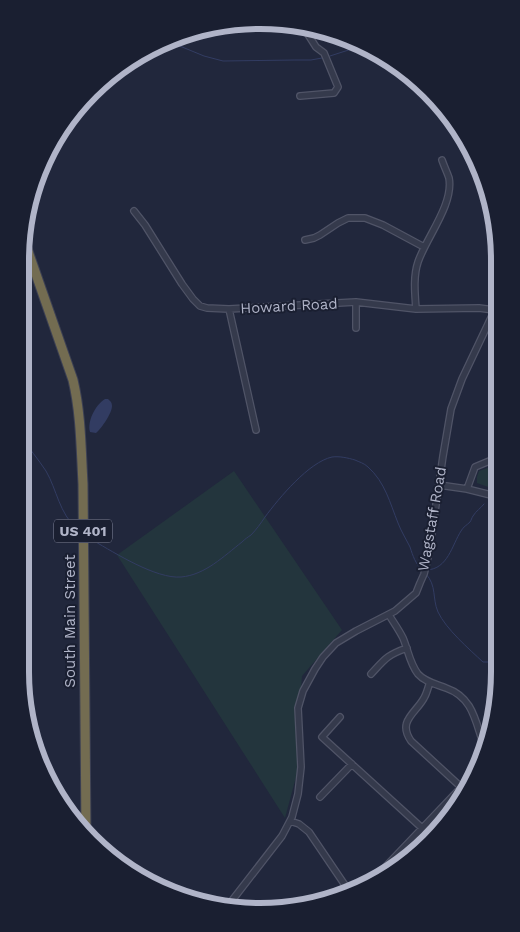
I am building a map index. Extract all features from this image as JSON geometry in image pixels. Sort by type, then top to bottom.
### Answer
[{"type":"highway","name":"South Main Street","points":[[29,254],[73,380],[80,427],[83,484],[86,824]]},
{"type":"street","points":[[300,96],[334,93],[338,87],[324,53],[316,47],[307,34]]},
{"type":"street","points":[[416,309],[416,273],[418,264],[424,247],[446,204],[449,193],[449,179],[442,160]]},
{"type":"street","name":"Howard Road","points":[[134,211],[145,224],[193,299],[200,306],[207,308],[230,309],[356,302],[416,309],[479,308],[491,310]]},
{"type":"street","points":[[305,240],[314,238],[348,218],[364,218],[383,225],[424,247]]},
{"type":"street","points":[[356,302],[356,328]]},
{"type":"street","points":[[230,309],[256,430]]},
{"type":"street","name":"Wagstaff Road","points":[[232,901],[278,842],[295,808],[300,780],[299,701],[315,669],[336,643],[389,615],[400,607],[416,592],[424,574],[430,554],[449,419],[466,368],[491,316]]},
{"type":"street","points":[[467,489],[474,467],[491,460]]},
{"type":"street","points":[[439,485],[491,495]]},
{"type":"street","points":[[389,615],[404,639],[416,672],[430,682],[452,690],[463,698],[472,710],[481,738]]},
{"type":"street","points":[[371,674],[387,657],[407,648]]},
{"type":"street","points":[[430,682],[425,697],[406,723],[406,732],[411,741],[461,787]]},
{"type":"street","points":[[340,717],[322,737],[422,828]]},
{"type":"street","points":[[320,797],[352,764]]},
{"type":"street","points":[[386,865],[460,788]]},
{"type":"street","points":[[290,821],[299,824],[309,832],[346,887]]},
{"type":"shaded area","points":[[491,467],[491,488],[477,483],[479,471]]},
{"type":"shaded area","points":[[234,471],[342,630],[302,676],[298,723],[299,766],[285,818],[117,555]]},
{"type":"water","points":[[105,399],[108,399],[112,404],[110,412],[96,433],[90,432],[89,428],[93,414],[98,405]]},
{"type":"waterway","points":[[176,45],[204,56],[223,61],[311,60],[322,58]]},
{"type":"waterway","points":[[330,56],[353,49]]},
{"type":"waterway","points":[[29,448],[46,471],[62,509],[77,529]]},
{"type":"waterway","points":[[94,541],[124,558],[160,574],[181,577],[198,573],[214,564],[251,535],[278,500],[304,473],[323,460],[341,457],[365,464],[379,479],[414,559],[422,570]]},
{"type":"waterway","points":[[427,570],[434,569],[445,561],[462,530],[484,504]]},
{"type":"waterway","points":[[426,574],[432,583],[436,607],[446,625],[483,662],[491,662]]}]
